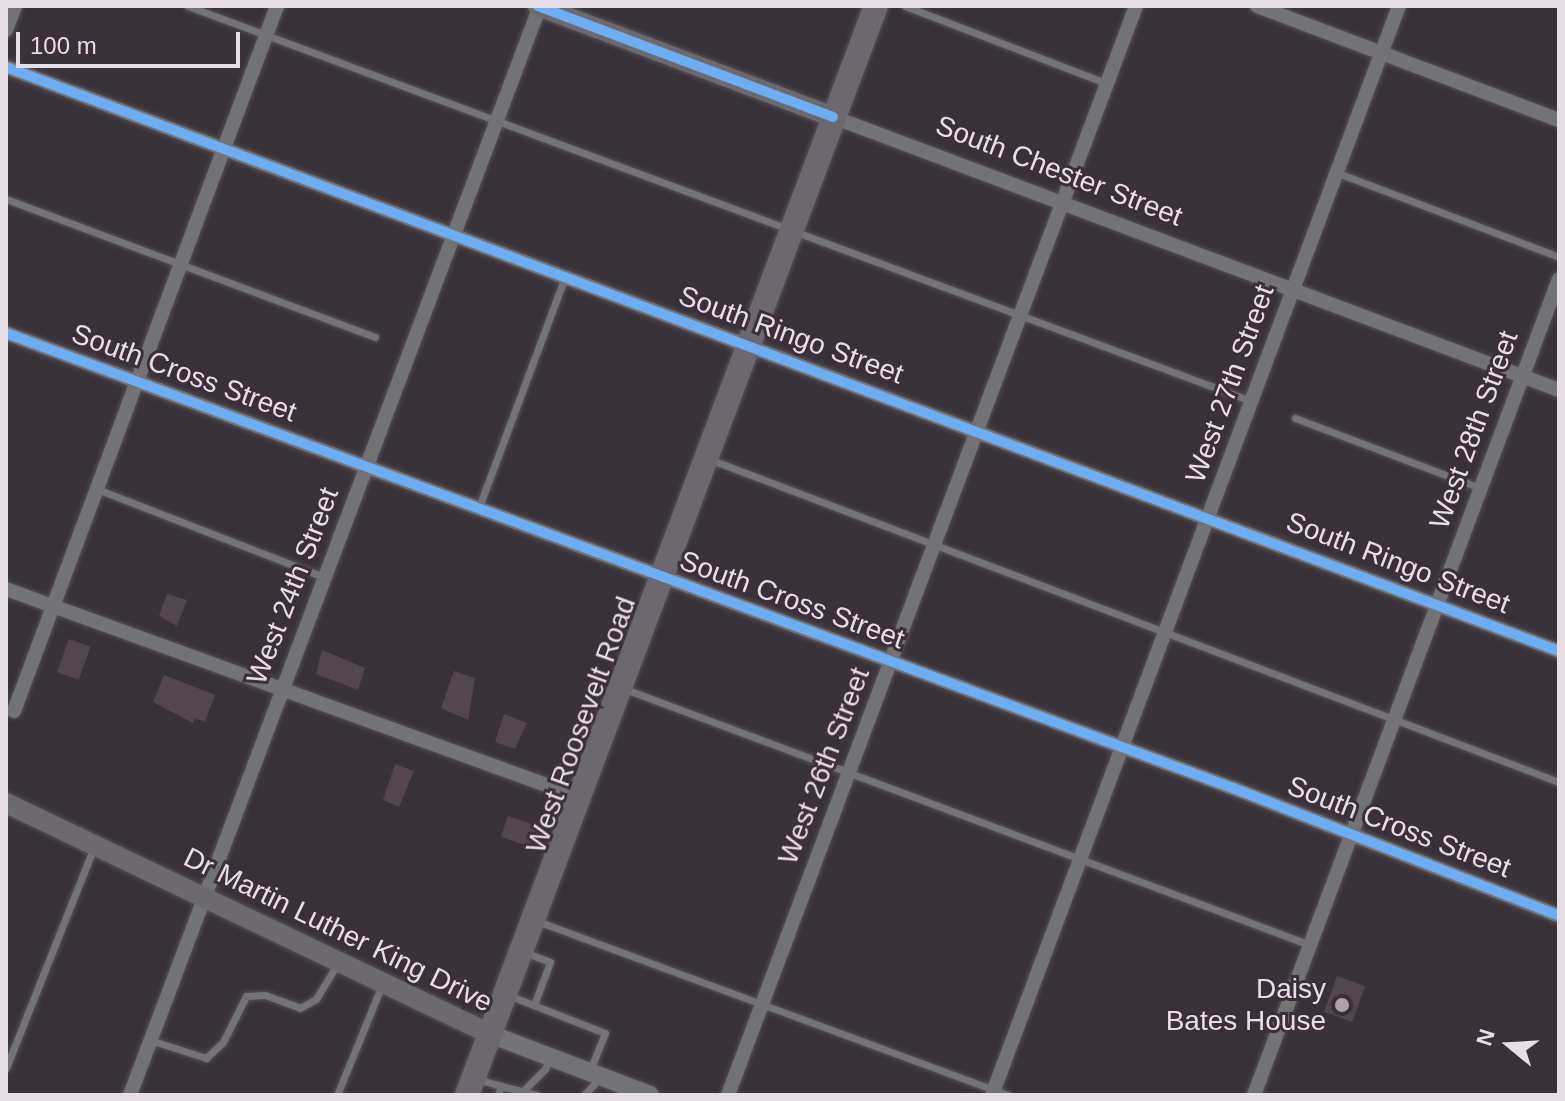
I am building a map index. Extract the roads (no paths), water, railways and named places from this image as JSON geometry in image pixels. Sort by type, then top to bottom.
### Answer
[{"type":"main road","name":"South Chester Street","points":[[539,6],[833,117]]},
{"type":"main road","name":"West Roosevelt Road","points":[[470,1086],[535,920],[876,6]]},
{"type":"main road","name":"Dr Martin Luther King Drive","points":[[6,803],[490,1034]]},
{"type":"street","points":[[6,30],[15,6]]},
{"type":"street","points":[[14,711],[133,381],[277,6]]},
{"type":"street","name":"West 24th Street","points":[[130,1095],[539,6]]},
{"type":"street","name":"West 26th Street","points":[[728,1095],[1136,6]]},
{"type":"street","points":[[1257,6],[1559,120]]},
{"type":"street","name":"West 27th Street","points":[[998,1093],[1207,516],[1399,6]]},
{"type":"street","name":"South Ringo Street","points":[[6,67],[452,236],[978,429],[1559,651]]},
{"type":"street","name":"South Chester Street","points":[[833,117],[1559,390]]},
{"type":"street","name":"West 28th Street","points":[[1254,1095],[1559,279]]},
{"type":"street","name":"South Cross Street","points":[[6,333],[1122,747],[1559,916]]},
{"type":"street","points":[[6,589],[579,797]]},
{"type":"street","name":"Dr Martin Luther King Drive","points":[[490,1034],[650,1095]]},
{"type":"lane","points":[[188,6],[497,118],[1252,401]]},
{"type":"lane","points":[[905,6],[1108,84]]},
{"type":"lane","points":[[1338,173],[1559,257]]},
{"type":"lane","points":[[6,199],[375,337]]},
{"type":"lane","points":[[479,507],[565,277]]},
{"type":"lane","points":[[1295,418],[1481,488]]},
{"type":"lane","points":[[707,458],[1395,720],[1557,778]]},
{"type":"lane","points":[[95,488],[324,577]]},
{"type":"lane","points":[[620,687],[1080,862],[1310,945]]},
{"type":"lane","points":[[6,1068],[95,845]]},
{"type":"lane","points":[[535,920],[998,1093]]},
{"type":"lane","points":[[522,952],[550,962],[534,1005]]},
{"type":"lane","points":[[150,1040],[206,1058],[223,1042],[246,996],[265,995],[300,1008],[316,999],[338,962]]},
{"type":"lane","points":[[337,1095],[382,985]]},
{"type":"lane","points":[[506,994],[605,1033],[596,1074],[584,1095]]},
{"type":"lane","points":[[520,1094],[545,1069],[550,1057]]},
{"type":"lane","points":[[470,1086],[501,1086],[520,1094],[537,1095]]},
{"type":"lane","points":[[498,1095],[501,1086]]},
{"type":"place","name":"Daisy Bates House","points":[[1342,1005]]}]
